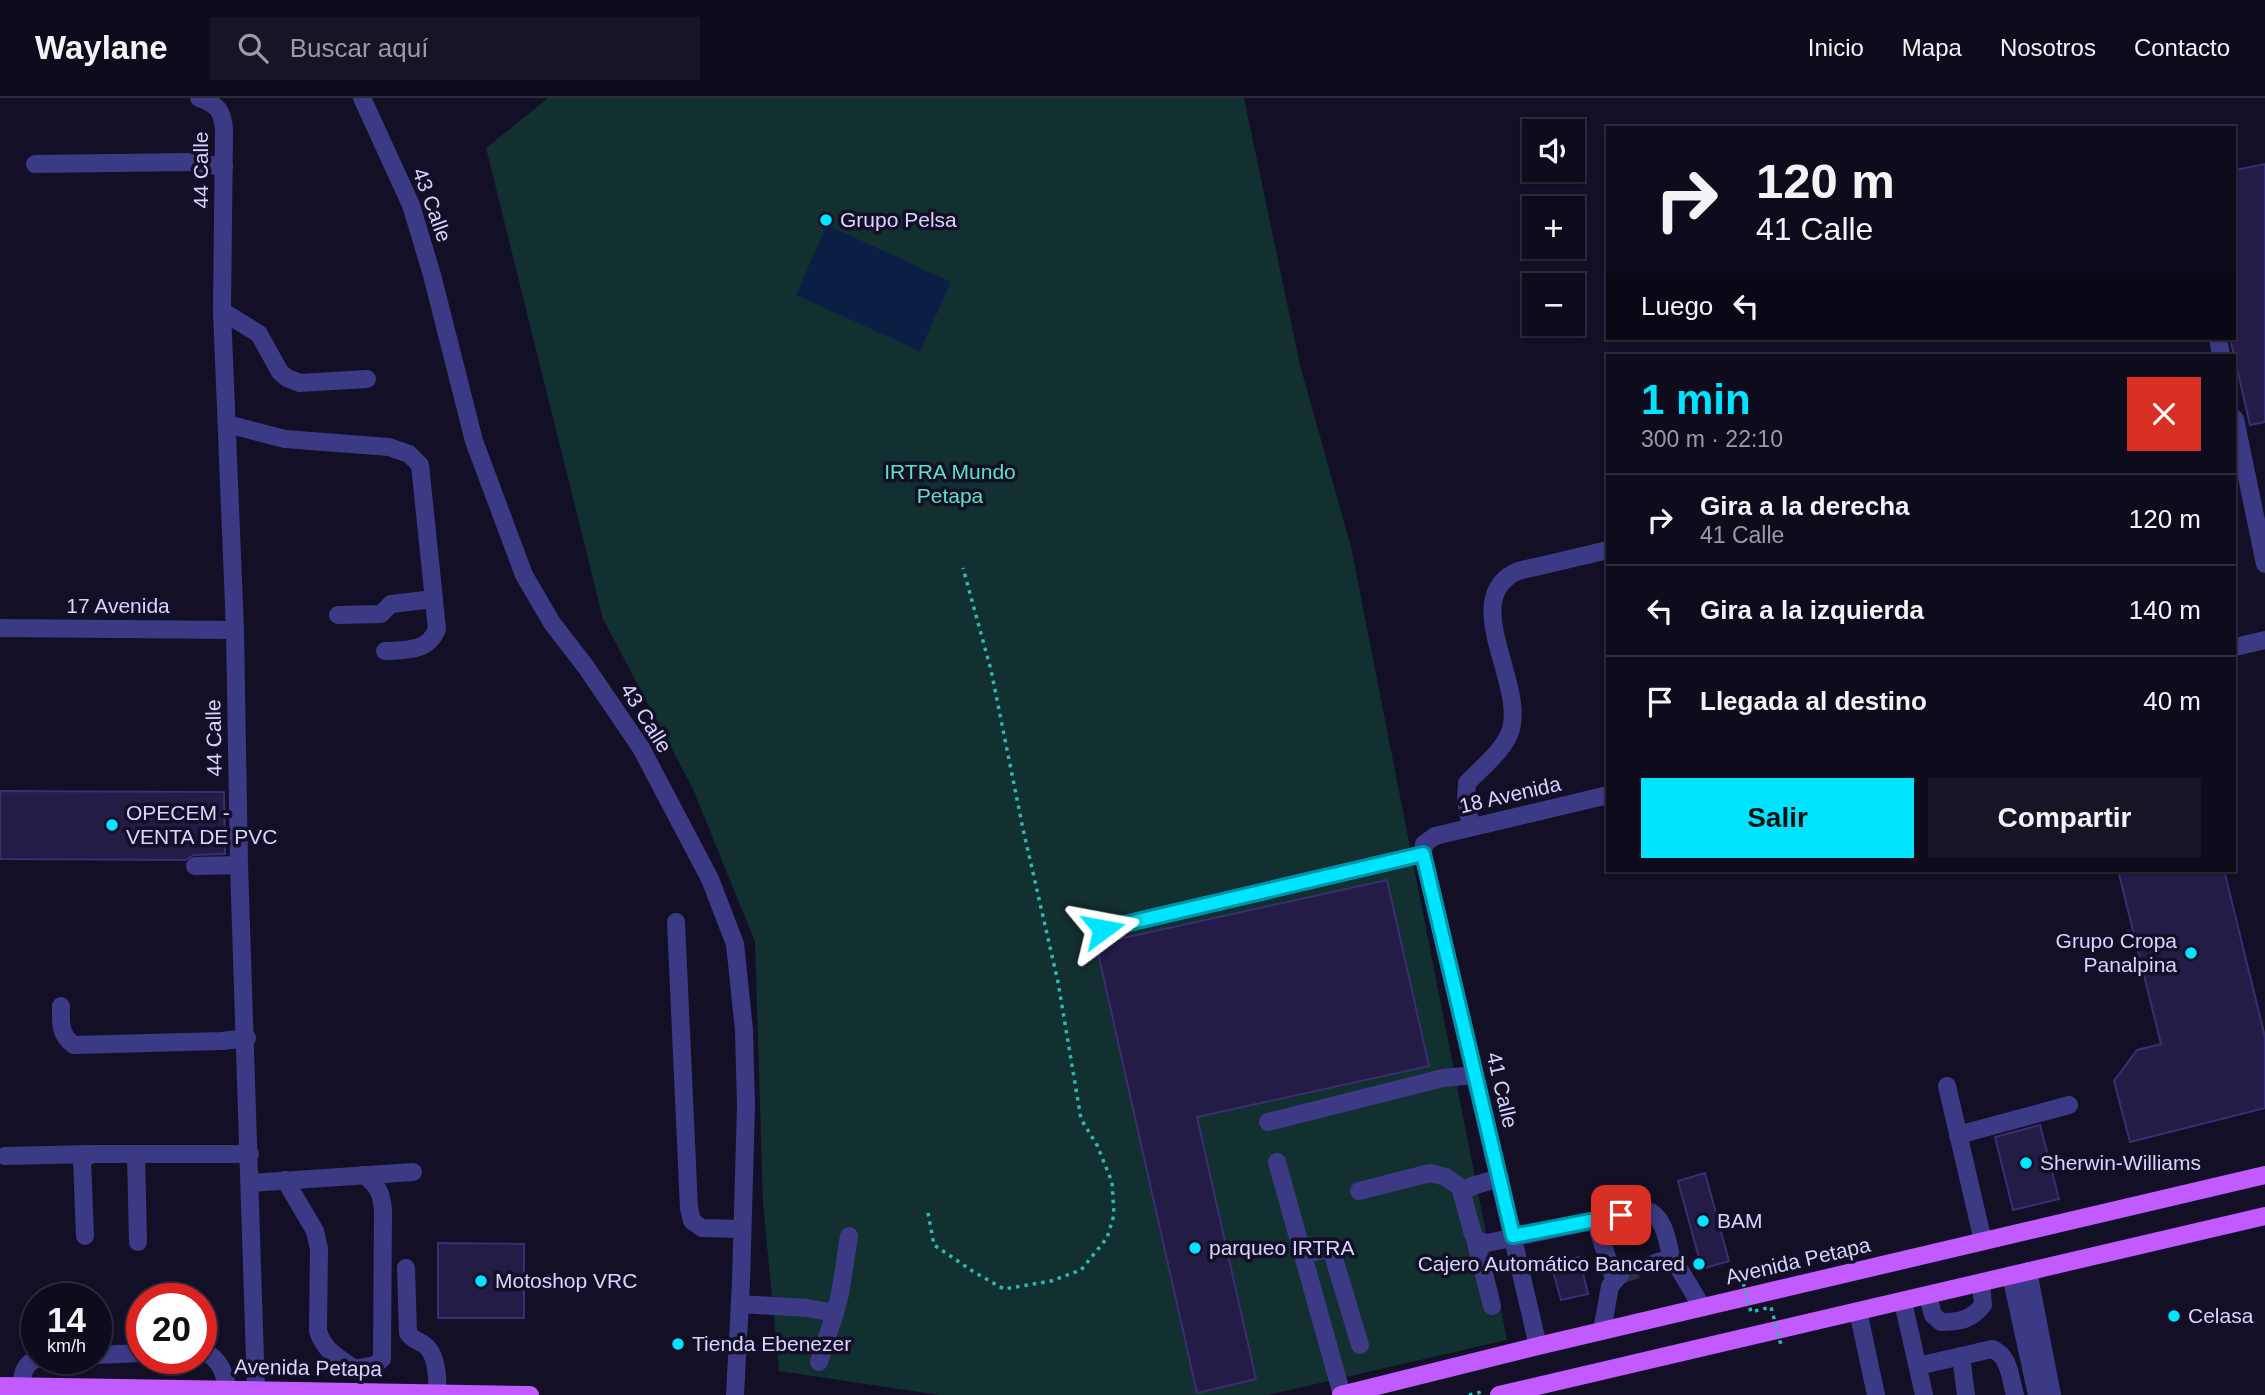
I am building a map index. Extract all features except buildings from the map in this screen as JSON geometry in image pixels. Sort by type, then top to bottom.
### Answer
[{"type":"main road","name":"Avenida Petapa","points":[[1342,1395],[2265,1174]]},
{"type":"main road","points":[[1499,1395],[2265,1216]]},
{"type":"main road","name":"Avenida Petapa","points":[[0,1386],[530,1395]]},
{"type":"street","name":"44 Calle","points":[[199,98],[214,103],[223,115],[222,311],[235,630],[239,865],[257,1390]]},
{"type":"street","name":"43 Calle","points":[[362,98],[411,205],[432,275],[474,441],[524,575],[552,623],[586,667],[640,748],[709,879],[735,944],[744,1030],[745,1081],[740,1304],[735,1395]]},
{"type":"street","points":[[36,164],[189,162],[223,167]]},
{"type":"street","points":[[222,311],[259,334],[280,372],[287,378],[300,383],[367,379]]},
{"type":"street","points":[[227,424],[285,439],[389,447],[409,454],[421,465],[437,629],[433,639],[418,649],[385,651]]},
{"type":"street","points":[[2236,424],[2265,564]]},
{"type":"street","points":[[1471,827],[1466,800],[1467,783],[1499,749],[1511,729],[1511,696],[1492,619],[1492,603],[1497,586],[1515,572],[1606,550]]},
{"type":"street","points":[[338,615],[381,614],[391,604],[434,599]]},
{"type":"street","name":"17 Avenida","points":[[0,628],[235,630]]},
{"type":"street","points":[[2236,647],[2265,640]]},
{"type":"street","name":"18 Avenida","points":[[1103,929],[1424,849],[1435,836],[1606,795]]},
{"type":"street","name":"41 Calle","points":[[1424,849],[1538,1346]]},
{"type":"street","points":[[195,866],[239,865]]},
{"type":"street","points":[[676,922],[689,1208],[692,1220],[702,1228],[741,1229]]},
{"type":"street","points":[[61,1006],[61,1030],[65,1039],[74,1045],[247,1038]]},
{"type":"street","points":[[1268,1122],[1443,1078],[1475,1075]]},
{"type":"street","points":[[1947,1086],[1983,1241]]},
{"type":"street","points":[[1958,1135],[2069,1105]]},
{"type":"street","points":[[85,1236],[82,1160],[91,1154]]},
{"type":"street","points":[[136,1154],[138,1242]]},
{"type":"street","points":[[5,1156],[250,1154]]},
{"type":"street","points":[[1277,1162],[1342,1395]]},
{"type":"street","points":[[251,1183],[412,1172]]},
{"type":"street","points":[[1359,1191],[1430,1173],[1446,1177],[1465,1191]]},
{"type":"street","points":[[285,1180],[315,1231],[319,1249],[318,1332],[321,1342],[328,1351],[355,1369],[375,1365],[382,1359],[383,1203],[375,1183],[364,1175]]},
{"type":"street","points":[[1492,1306],[1462,1194],[1472,1186],[1500,1178]]},
{"type":"street","points":[[1475,1239],[1487,1243],[1646,1210],[1661,1219],[1665,1261],[1702,1307]]},
{"type":"street","points":[[1595,1220],[1617,1277],[1605,1302],[1602,1331]]},
{"type":"street","points":[[819,1362],[840,1294],[849,1236]]},
{"type":"street","points":[[1303,1255],[1326,1250],[1334,1255],[1360,1345]]},
{"type":"street","points":[[406,1268],[408,1333],[431,1352],[438,1379],[437,1393]]},
{"type":"street","points":[[2020,1273],[2037,1395]]},
{"type":"street","points":[[2020,1273],[2052,1395]]},
{"type":"street","points":[[1928,1296],[1933,1315],[1941,1322],[1958,1322],[1974,1317],[1983,1305],[1981,1284]]},
{"type":"street","points":[[1903,1302],[1924,1395]]},
{"type":"street","points":[[740,1304],[807,1308],[835,1313]]},
{"type":"street","points":[[1858,1311],[1876,1395]]},
{"type":"street","points":[[1918,1366],[1992,1349],[1999,1351],[2006,1359],[2015,1395]]},
{"type":"street","points":[[1961,1356],[1966,1395]]},
{"type":"street","points":[[217,1361],[233,1391]]},
{"type":"street","points":[[21,1386],[23,1374]]},
{"type":"path","points":[[928,1213],[934,1245],[1003,1289],[1051,1282],[1081,1270],[1107,1238],[1114,1216],[1112,1182],[1097,1145],[1081,1119],[1058,982],[991,670],[962,568]]},
{"type":"path","points":[[1752,1272],[1741,1275],[1751,1312],[1771,1307],[1781,1345]]},
{"type":"green space","name":"IRTRA Mundo Petapa","points":[[548,98],[1244,98],[1300,365],[1351,547],[1507,1340],[1268,1395],[939,1395],[779,1371],[763,1203],[755,942],[693,789],[603,619],[486,148]]},
{"type":"water","points":[[827,225],[951,282],[920,351],[796,295]]},
{"type":"tunnel","points":[[1620,1275],[1658,1262]]},
{"type":"place","name":"Grupo Pelsa","points":[[826,220]]},
{"type":"place","name":"OPECEM - VENTA DE PVC","points":[[112,825]]},
{"type":"place","name":"Grupo Cropa Panalpina","points":[[2191,953]]},
{"type":"place","name":"Sherwin-Williams","points":[[2026,1163]]},
{"type":"place","name":"BAM","points":[[1703,1221]]},
{"type":"place","name":"parqueo IRTRA","points":[[1195,1248]]},
{"type":"place","name":"Cajero Automático Bancared","points":[[1699,1264]]},
{"type":"place","name":"Motoshop VRC","points":[[481,1281]]},
{"type":"place","name":"Celasa","points":[[2174,1316]]},
{"type":"place","name":"Tienda Ebenezer","points":[[678,1344]]},
{"type":"route","points":[[1103,929],[1423,854],[1513,1236],[1621,1215]]}]
